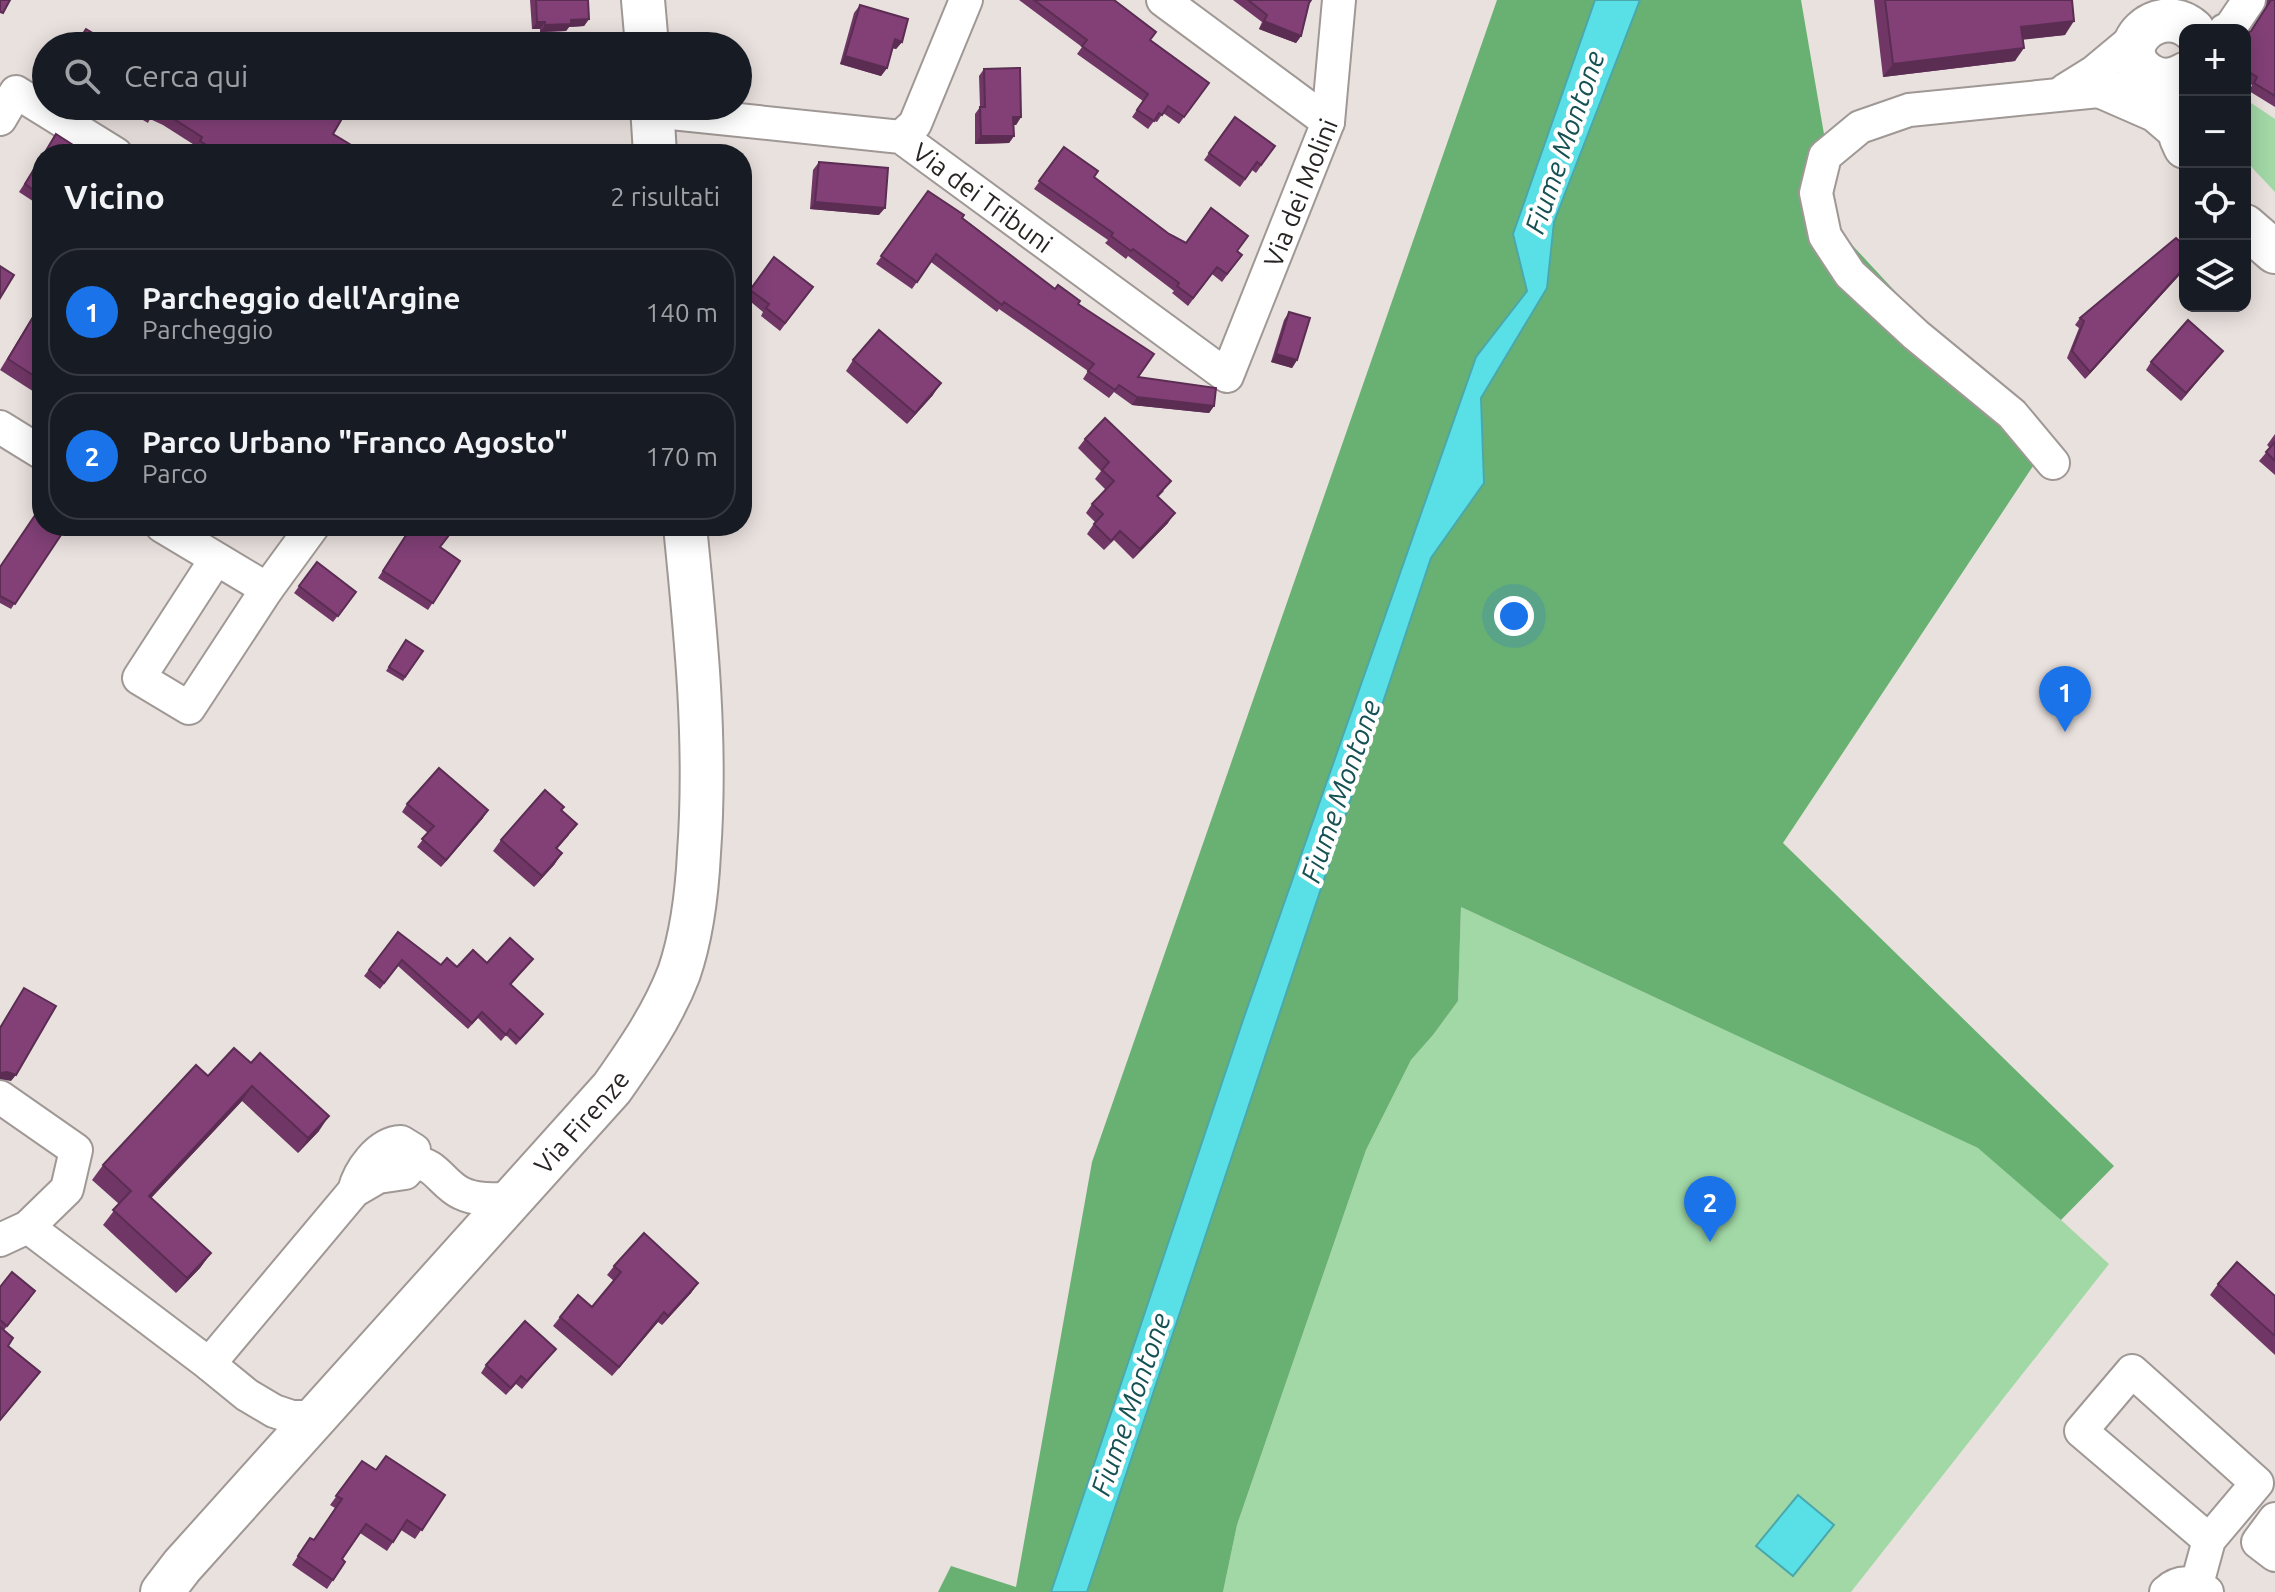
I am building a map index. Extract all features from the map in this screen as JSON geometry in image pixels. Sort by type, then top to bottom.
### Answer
[{"type":"main road","points":[[643,0],[646,32]]},
{"type":"main road","points":[[2179,121],[2171,77],[2140,66],[2134,47],[2142,19],[2169,16],[2180,18],[2186,24]]},
{"type":"main road","points":[[653,120],[654,144]]},
{"type":"main road","points":[[2251,231],[2275,252]]},
{"type":"main road","name":"Via Firenze","points":[[162,1592],[612,1088],[657,1022],[680,970],[696,896],[703,746],[686,536]]},
{"type":"street","points":[[901,137],[915,124],[966,0]]},
{"type":"street","points":[[1163,0],[1328,122]]},
{"type":"street","name":"Via dei Molini","points":[[1227,376],[1328,122],[1339,0]]},
{"type":"street","points":[[2233,24],[2249,0]]},
{"type":"street","points":[[2059,94],[2094,72],[2142,19]]},
{"type":"street","points":[[2053,463],[2012,414],[1937,376],[1910,355],[1870,293],[1850,274],[1825,236],[1816,193],[1825,156],[1860,127],[1909,110],[2119,89],[2171,77]]},
{"type":"street","points":[[2096,90],[2154,115],[2179,139]]},
{"type":"street","points":[[0,119],[16,92],[32,102]]},
{"type":"street","points":[[61,120],[100,144]]},
{"type":"street","name":"Via dei Tribuni","points":[[752,120],[901,137],[1227,376]]},
{"type":"street","points":[[0,427],[32,447]]},
{"type":"street","points":[[178,536],[267,589]]},
{"type":"street","points":[[216,559],[139,678],[189,708],[306,536]]},
{"type":"street","points":[[0,1097],[76,1150],[67,1189],[14,1233],[209,1364],[247,1395],[274,1411],[292,1417],[316,1417]]},
{"type":"street","points":[[209,1364],[354,1191],[378,1177],[405,1173],[414,1163],[428,1164],[459,1193],[478,1198],[513,1199]]},
{"type":"street","points":[[2166,1592],[2179,1584],[2202,1588],[2209,1540],[2257,1483],[2132,1371],[2081,1431],[2209,1540]]},
{"type":"street","points":[[247,1395],[270,1439],[272,1466]]},
{"type":"street","points":[[2274,1521],[2258,1542],[2275,1555]]},
{"type":"green space","points":[[1497,0],[1801,0],[1841,233],[2043,451],[1783,843],[2114,1166],[2061,1220],[1978,1148],[1461,907],[1458,1001],[1411,1060],[1366,1150],[1237,1525],[1223,1592],[938,1592],[951,1566],[1016,1587],[1092,1162]]},
{"type":"green space","points":[[2251,103],[2275,119],[2275,192],[2251,166]]},
{"type":"green space","points":[[1461,907],[1987,1152],[2109,1264],[1851,1592],[1223,1592],[1237,1525],[1366,1150],[1411,1060],[1458,1001]]},
{"type":"water","name":"Fiume Montone","points":[[1595,0],[1640,0],[1554,222],[1547,288],[1481,398],[1484,483],[1431,558],[1087,1592],[1051,1592],[1243,1020],[1476,357],[1527,291],[1513,234]]},
{"type":"water","points":[[1798,1495],[1834,1525],[1793,1576],[1756,1546]]},
{"type":"building","points":[[0,0],[10,0],[3,13],[0,12]]},
{"type":"building","points":[[536,0],[588,0],[589,19],[571,20],[571,24],[545,25],[545,22],[537,22]]},
{"type":"building","points":[[1034,0],[1114,0],[1156,32],[1150,40],[1209,83],[1184,117],[1168,106],[1154,121],[1137,110],[1148,94],[1082,46],[1087,40]]},
{"type":"building","points":[[1248,0],[1311,0],[1301,36],[1264,21],[1267,15]]},
{"type":"building","points":[[1885,0],[2072,0],[2074,21],[2021,27],[2024,48],[1893,64]]},
{"type":"building","points":[[2271,0],[2275,0],[2275,96],[2254,83],[2257,77],[2251,73],[2251,31]]},
{"type":"building","points":[[860,5],[908,19],[902,42],[895,39],[887,68],[845,56]]},
{"type":"building","points":[[1020,68],[1021,117],[1013,117],[1014,136],[981,136],[980,107],[985,107],[984,69]]},
{"type":"building","points":[[1235,117],[1275,146],[1261,165],[1257,162],[1245,179],[1209,153]]},
{"type":"building","points":[[175,120],[341,120],[333,134],[350,144],[205,144],[200,141],[202,137]]},
{"type":"building","points":[[56,134],[72,144],[50,144]]},
{"type":"building","points":[[1064,147],[1098,171],[1094,177],[1169,234],[1186,243],[1211,208],[1248,236],[1237,251],[1242,255],[1227,274],[1217,267],[1193,298],[1177,286],[1179,283],[1133,249],[1131,251],[1111,236],[1113,233],[1039,181]]},
{"type":"building","points":[[819,162],[888,168],[885,208],[815,202]]},
{"type":"building","points":[[32,172],[32,189],[25,184]]},
{"type":"building","points":[[928,191],[964,215],[962,218],[1055,289],[1058,285],[1080,301],[1078,304],[1154,354],[1138,377],[1216,388],[1214,406],[1137,397],[1119,385],[1115,390],[1088,371],[1094,364],[1004,302],[1002,305],[936,254],[917,282],[881,256]]},
{"type":"building","points":[[2176,238],[2179,241],[2179,274],[2090,372],[2072,351],[2084,321],[2080,318]]},
{"type":"building","points":[[774,257],[813,287],[785,323],[766,308],[769,304],[752,291]]},
{"type":"building","points":[[0,266],[14,275],[0,298]]},
{"type":"building","points":[[1289,312],[1310,318],[1297,360],[1276,354]]},
{"type":"building","points":[[32,319],[32,375],[8,359]]},
{"type":"building","points":[[2188,320],[2223,351],[2186,393],[2151,362]]},
{"type":"building","points":[[879,330],[941,383],[915,413],[853,360]]},
{"type":"building","points":[[1105,418],[1171,481],[1157,496],[1175,513],[1140,549],[1120,531],[1111,541],[1094,524],[1103,514],[1092,504],[1114,481],[1102,470],[1109,462],[1085,439]]},
{"type":"building","points":[[2275,442],[2275,461],[2266,452]]},
{"type":"building","points":[[32,520],[32,536],[60,536],[15,604],[0,596],[0,567]]},
{"type":"building","points":[[406,536],[448,536],[440,547],[460,561],[433,603],[383,571]]},
{"type":"building","points":[[317,562],[356,592],[338,616],[299,586]]},
{"type":"building","points":[[406,640],[423,651],[405,677],[389,667]]},
{"type":"building","points":[[439,768],[488,810],[446,860],[422,839],[434,826],[407,804]]},
{"type":"building","points":[[545,790],[577,824],[556,848],[562,853],[542,876],[501,840]]},
{"type":"building","points":[[398,932],[441,965],[447,958],[457,967],[473,950],[487,963],[510,938],[533,959],[510,984],[543,1014],[520,1039],[510,1029],[506,1035],[482,1012],[472,1023],[402,960],[384,983],[369,970]]},
{"type":"building","points":[[24,988],[56,1006],[16,1075],[0,1073],[0,1028]]},
{"type":"building","points":[[234,1048],[251,1063],[260,1053],[329,1116],[308,1138],[252,1086],[149,1196],[211,1253],[187,1278],[113,1210],[131,1191],[103,1165],[196,1065],[208,1076]]},
{"type":"building","points":[[644,1233],[698,1283],[668,1316],[664,1312],[619,1367],[560,1317],[578,1295],[592,1307],[621,1272],[614,1266]]},
{"type":"building","points":[[2237,1262],[2275,1296],[2275,1336],[2218,1284]]},
{"type":"building","points":[[12,1272],[35,1291],[7,1326],[0,1320],[0,1287]]},
{"type":"building","points":[[525,1321],[556,1349],[527,1381],[521,1376],[511,1388],[486,1365]]},
{"type":"building","points":[[0,1327],[13,1338],[8,1346],[40,1372],[0,1420]]},
{"type":"building","points":[[386,1456],[445,1495],[422,1530],[407,1520],[393,1542],[366,1524],[342,1559],[345,1562],[333,1580],[298,1556],[310,1538],[314,1540],[342,1499],[336,1496],[362,1461],[376,1470]]},
{"type":"place","name":"Parcheggio dell'Argine","points":[[2065,732]]},
{"type":"place","name":"Parco Urbano \"Franco Agosto\"","points":[[1710,1242]]}]
